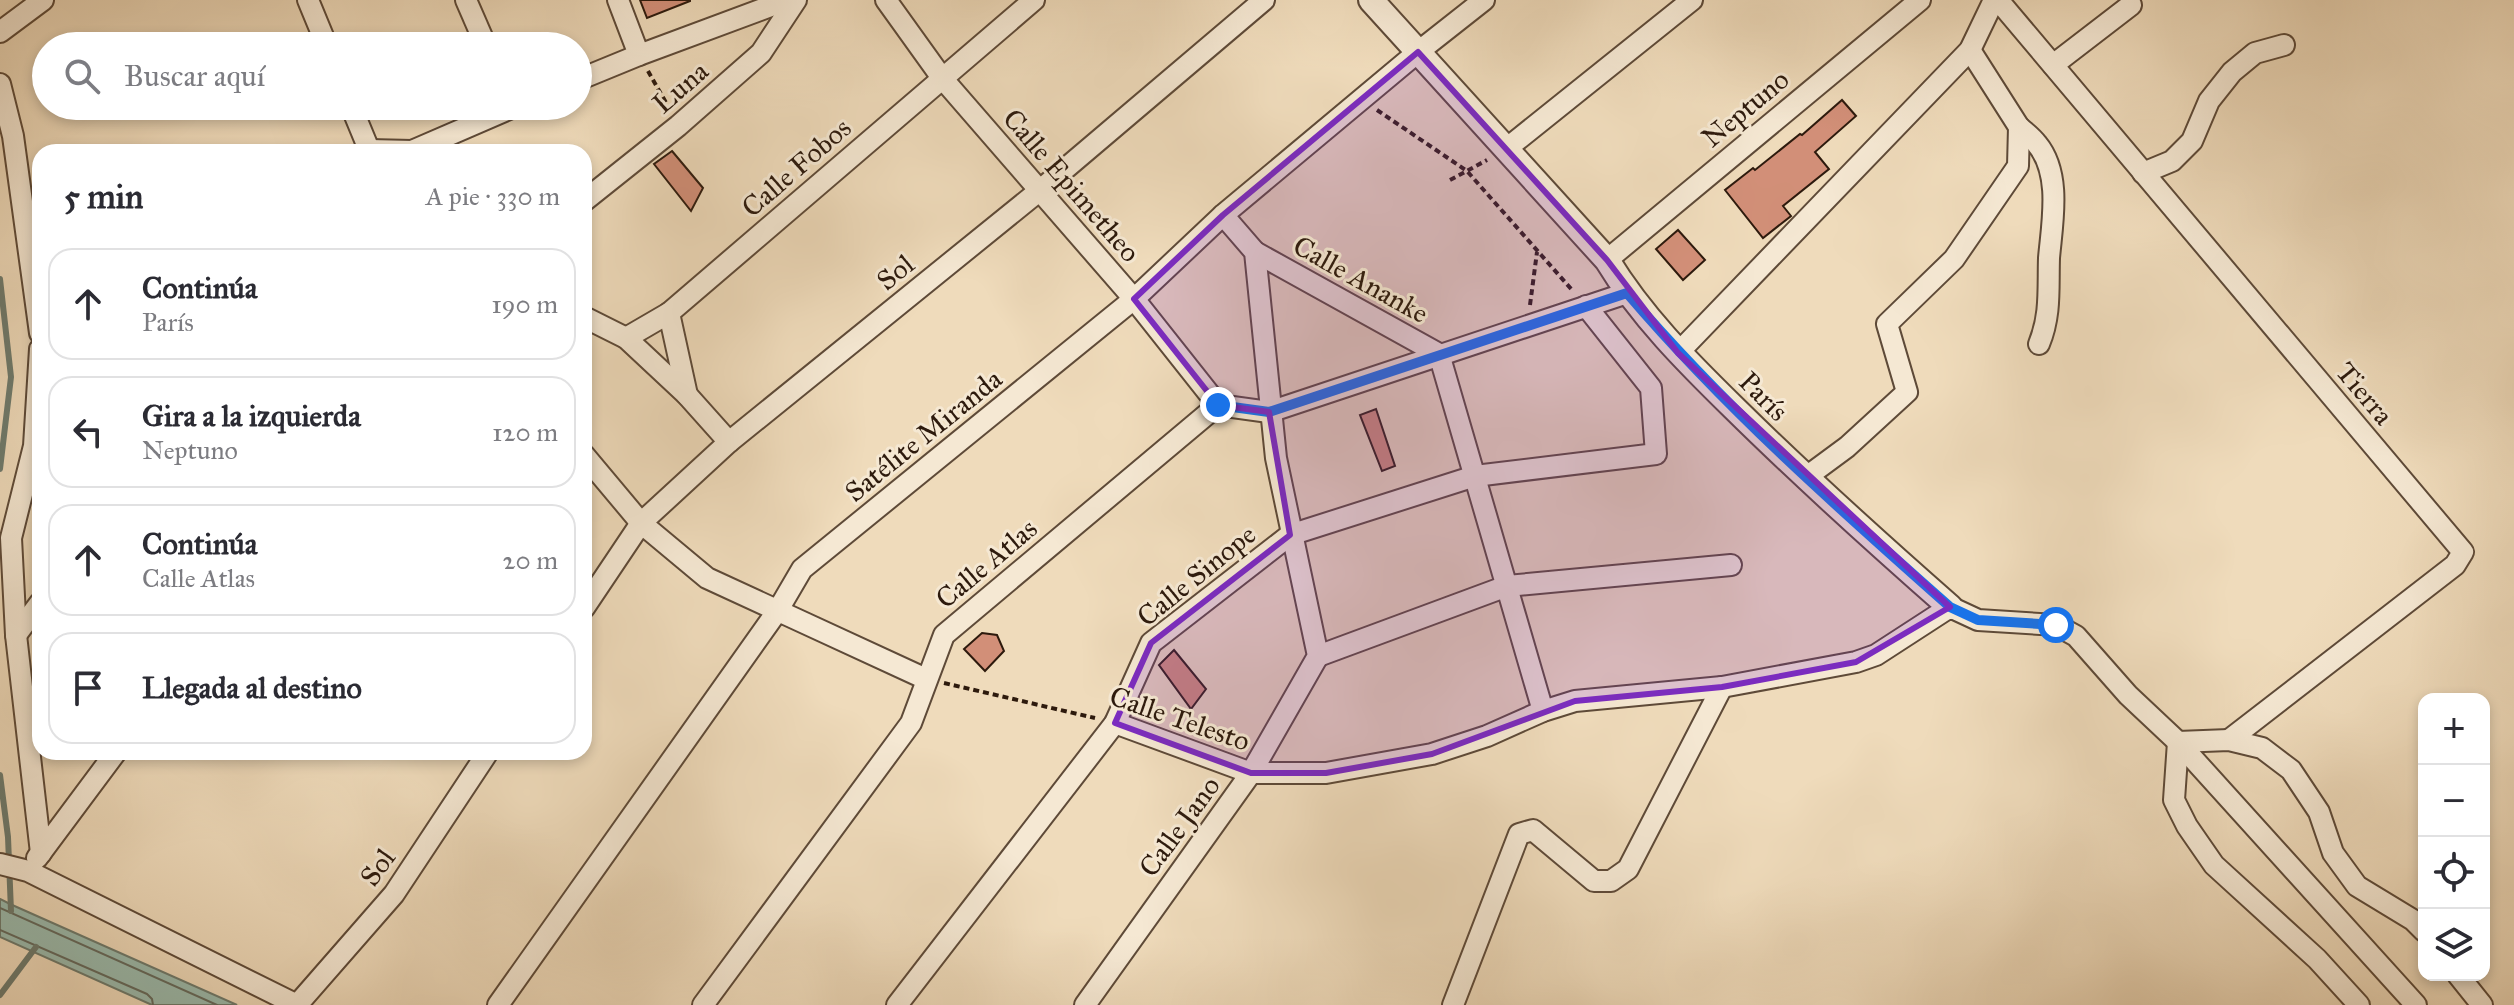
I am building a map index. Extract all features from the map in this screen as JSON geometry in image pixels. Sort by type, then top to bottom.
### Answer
[{"type":"street","points":[[0,32],[43,0]]},
{"type":"street","points":[[308,0],[321,32]]},
{"type":"street","points":[[466,0],[480,32]]},
{"type":"street","points":[[618,0],[639,55]]},
{"type":"street","points":[[592,74],[741,7],[787,0]]},
{"type":"street","name":"Luna","points":[[592,195],[678,126],[761,53],[796,0]]},
{"type":"street","name":"Calle Epimetheo","points":[[886,0],[942,78],[1134,299],[1218,405]]},
{"type":"street","name":"Calle Fobos","points":[[626,338],[669,313],[1034,0]]},
{"type":"street","name":"Sol","points":[[592,596],[641,523],[729,442],[1039,191],[1264,0]]},
{"type":"street","name":"París","points":[[1371,0],[1607,260],[1627,293],[1678,353],[1805,478],[1950,607],[1978,620],[2056,625],[2076,636],[2128,695],[2178,742],[2416,1005]]},
{"type":"street","name":"Satélite Miranda","points":[[498,1005],[778,610],[802,569],[1134,299],[1223,215],[1484,0]]},
{"type":"street","points":[[1506,149],[1692,0]]},
{"type":"street","name":"Neptuno","points":[[1607,260],[1920,0]]},
{"type":"street","points":[[1678,353],[1970,50],[1996,0]]},
{"type":"street","name":"Tierra","points":[[1996,0],[2463,552],[2455,565],[2229,740]]},
{"type":"street","points":[[2053,65],[2131,5]]},
{"type":"street","points":[[2143,173],[2172,161],[2192,141],[2209,101],[2232,72],[2255,53],[2284,45]]},
{"type":"street","points":[[1970,50],[2019,127],[2039,145],[2049,172],[2055,211],[2049,260],[2051,299],[2039,344]]},
{"type":"street","points":[[0,84],[13,136],[32,275]]},
{"type":"street","points":[[357,120],[366,144]]},
{"type":"street","points":[[430,144],[483,120]]},
{"type":"street","points":[[1805,478],[1847,447],[1907,392],[1887,324],[1954,259],[2018,166],[2019,127]]},
{"type":"street","points":[[1223,215],[1255,252],[1269,412],[1290,535],[1318,656],[1507,586],[1731,565]]},
{"type":"street","name":"Calle Ananke","points":[[1255,252],[1439,354]]},
{"type":"street","points":[[1218,405],[1269,412],[1627,293]]},
{"type":"street","name":"Calle Sinope","points":[[897,1005],[1115,723],[1151,643],[1290,535],[1475,476],[1656,454],[1651,388],[1586,306]]},
{"type":"street","points":[[669,313],[687,395]]},
{"type":"street","points":[[592,321],[626,338],[687,395],[729,442]]},
{"type":"street","points":[[1439,354],[1543,711]]},
{"type":"street","name":"Calle Atlas","points":[[703,1005],[911,723],[944,635],[1218,405]]},
{"type":"street","points":[[32,454],[11,538],[16,635],[41,853]]},
{"type":"street","points":[[592,465],[641,523],[707,578],[926,679]]},
{"type":"street","name":"Calle Telesto","points":[[1115,723],[1251,773],[1326,773],[1432,754],[1575,701],[1722,687],[1866,658],[1876,655],[1950,607]]},
{"type":"street","points":[[16,635],[32,614]]},
{"type":"street","name":"Calle Jano","points":[[1085,1005],[1251,773],[1318,656]]},
{"type":"street","points":[[1453,1005],[1519,834],[1533,830],[1594,881],[1611,881],[1628,869],[1722,687]]},
{"type":"street","points":[[2359,1005],[2317,959],[2214,865],[2205,852],[2174,800],[2178,742],[2229,740],[2262,748],[2291,770],[2319,812],[2333,853],[2357,886],[2418,925]]},
{"type":"street","points":[[15,868],[41,853],[110,760]]},
{"type":"street","name":"Sol","points":[[297,1005],[394,894],[483,760]]},
{"type":"street","points":[[15,868],[297,1005]]},
{"type":"street","points":[[2463,981],[2482,1005]]},
{"type":"path","points":[[639,55],[678,126]]},
{"type":"path","points":[[1362,99],[1467,171],[1586,306]]},
{"type":"path","points":[[1450,180],[1506,149]]},
{"type":"path","points":[[1527,326],[1537,252]]},
{"type":"path","name":"Calle Telesto","points":[[926,679],[1115,723]]},
{"type":"highlighted area","points":[[1418,52],[1607,260],[1678,353],[1950,607],[1856,662],[1722,687],[1575,701],[1432,754],[1326,773],[1251,773],[1115,723],[1151,643],[1290,535],[1269,412],[1218,405],[1134,299],[1223,215]]},
{"type":"water","points":[[0,899],[237,1005],[152,1005],[0,937]]},
{"type":"building","points":[[640,0],[690,0],[690,1],[647,18]]},
{"type":"building","points":[[1842,100],[1856,116],[1815,152],[1829,169],[1783,206],[1791,216],[1763,238],[1725,190],[1802,135]]},
{"type":"building","points":[[672,151],[703,188],[691,211],[654,164]]},
{"type":"building","points":[[1678,230],[1705,260],[1683,280],[1656,249]]},
{"type":"building","points":[[1376,409],[1395,466],[1382,471],[1360,415]]},
{"type":"building","points":[[982,633],[997,635],[1004,651],[985,671],[964,649]]},
{"type":"building","points":[[1174,650],[1206,689],[1191,709],[1159,665]]},
{"type":"waterway","points":[[0,279],[11,377],[0,469]]},
{"type":"waterway","points":[[0,775],[8,837],[11,911]]},
{"type":"waterway","points":[[0,995],[36,947]]},
{"type":"route","points":[[1218,405],[1269,412],[1627,293],[1678,353],[1805,478],[1950,607],[1978,620],[2056,625]]}]
